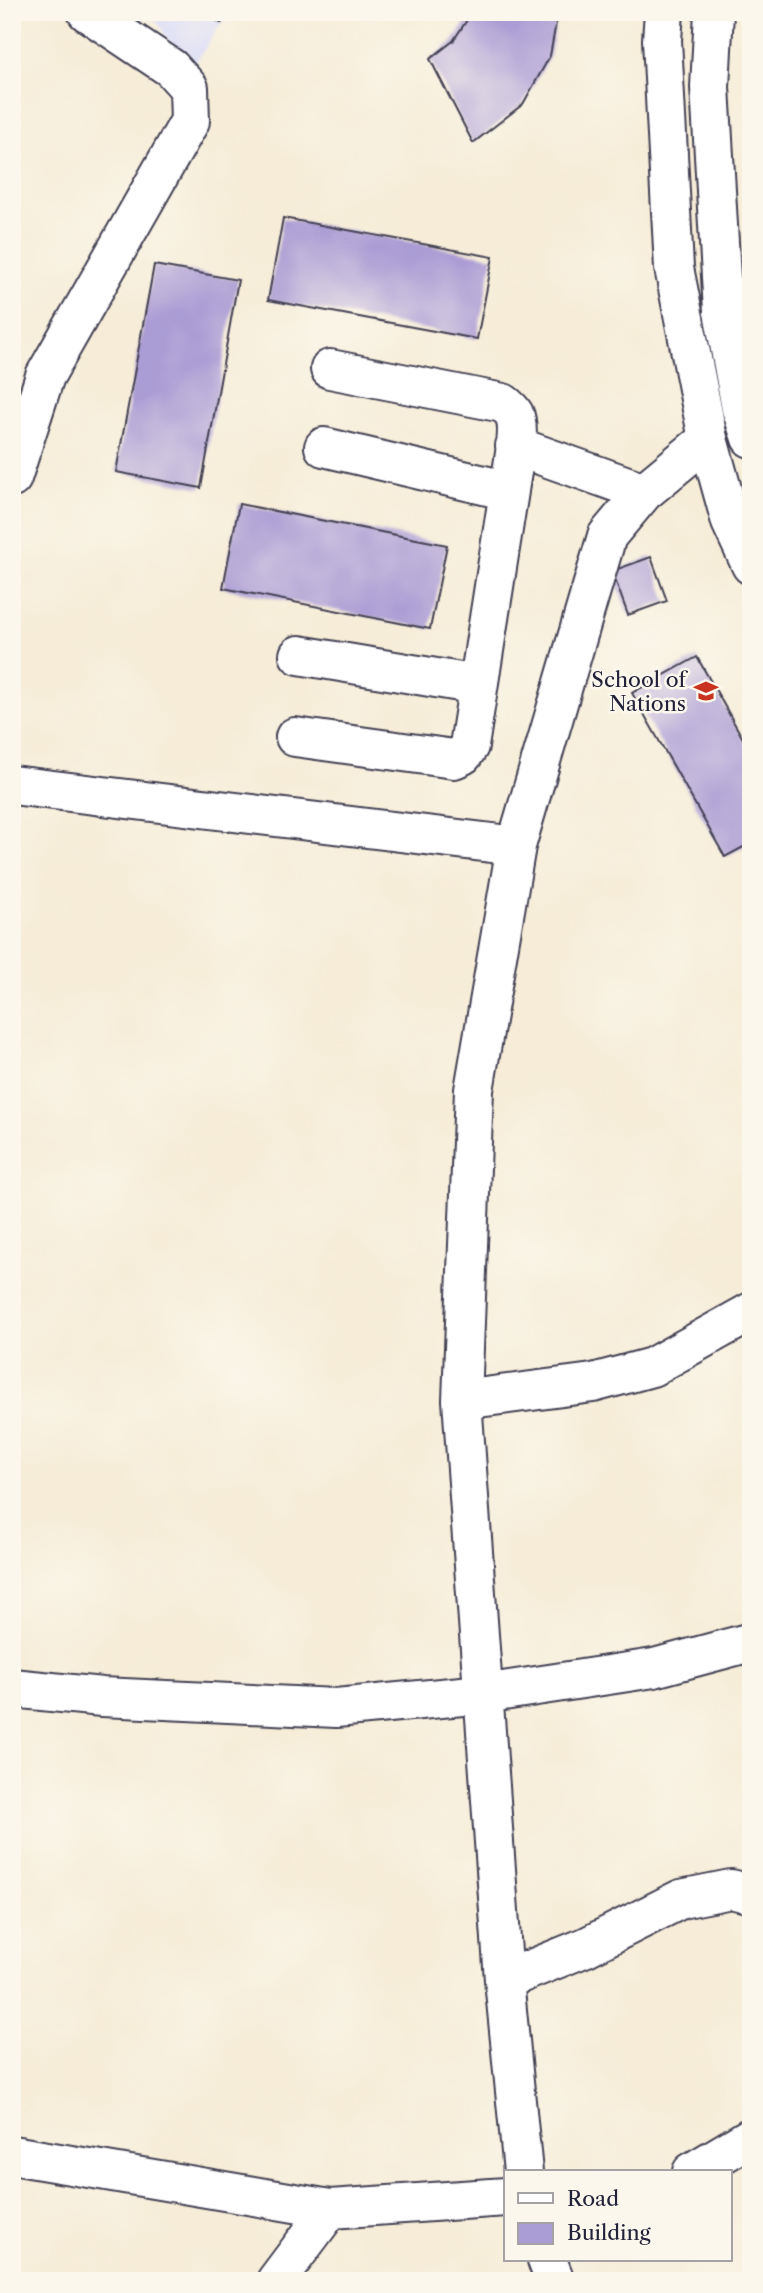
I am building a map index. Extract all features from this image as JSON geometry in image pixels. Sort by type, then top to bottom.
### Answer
[{"type":"street","points":[[12,478],[45,376],[190,121],[188,88],[171,68],[87,12]]},
{"type":"street","points":[[664,12],[662,40],[674,268],[708,439],[732,522],[751,565]]},
{"type":"street","points":[[714,12],[710,87],[737,308],[741,408],[751,438]]},
{"type":"street","points":[[665,91],[710,87]]},
{"type":"street","points":[[295,737],[454,759],[463,755],[469,746],[515,446],[516,417],[511,408],[503,402],[330,369]]},
{"type":"street","points":[[523,2170],[504,1980],[462,1400],[474,1090],[516,846],[607,536],[644,492],[708,439]]},
{"type":"street","points":[[515,446],[644,492]]},
{"type":"street","points":[[324,447],[509,491]]},
{"type":"street","points":[[299,654],[478,685]]},
{"type":"street","points":[[12,785],[516,846]]},
{"type":"street","points":[[462,1400],[593,1383],[652,1367],[751,1312]]},
{"type":"street","points":[[12,1688],[102,1697],[336,1708],[483,1694],[654,1668],[751,1642]]},
{"type":"street","points":[[504,1980],[586,1947],[681,1899],[731,1889],[751,1894]]},
{"type":"street","points":[[697,2170],[746,2152]]},
{"type":"street","points":[[12,2155],[330,2209],[504,2197]]},
{"type":"street","points":[[276,2281],[330,2209]]},
{"type":"street","points":[[548,2262],[555,2281]]},
{"type":"shaded area","points":[[151,12],[228,12],[189,73]]},
{"type":"building","points":[[205,12],[228,12],[221,23]]},
{"type":"building","points":[[469,12],[558,12],[550,56],[523,104],[473,143],[430,59],[453,41],[469,17]]},
{"type":"building","points":[[283,218],[493,257],[477,339],[268,300]]},
{"type":"building","points":[[154,265],[238,280],[201,488],[116,472]]},
{"type":"building","points":[[239,504],[447,545],[430,629],[223,588]]},
{"type":"building","points":[[651,557],[667,601],[628,615],[612,571]]},
{"type":"building","points":[[697,657],[751,753],[751,843],[725,857],[632,693]]},
{"type":"place","name":"School of Nations","points":[[706,691]]}]
